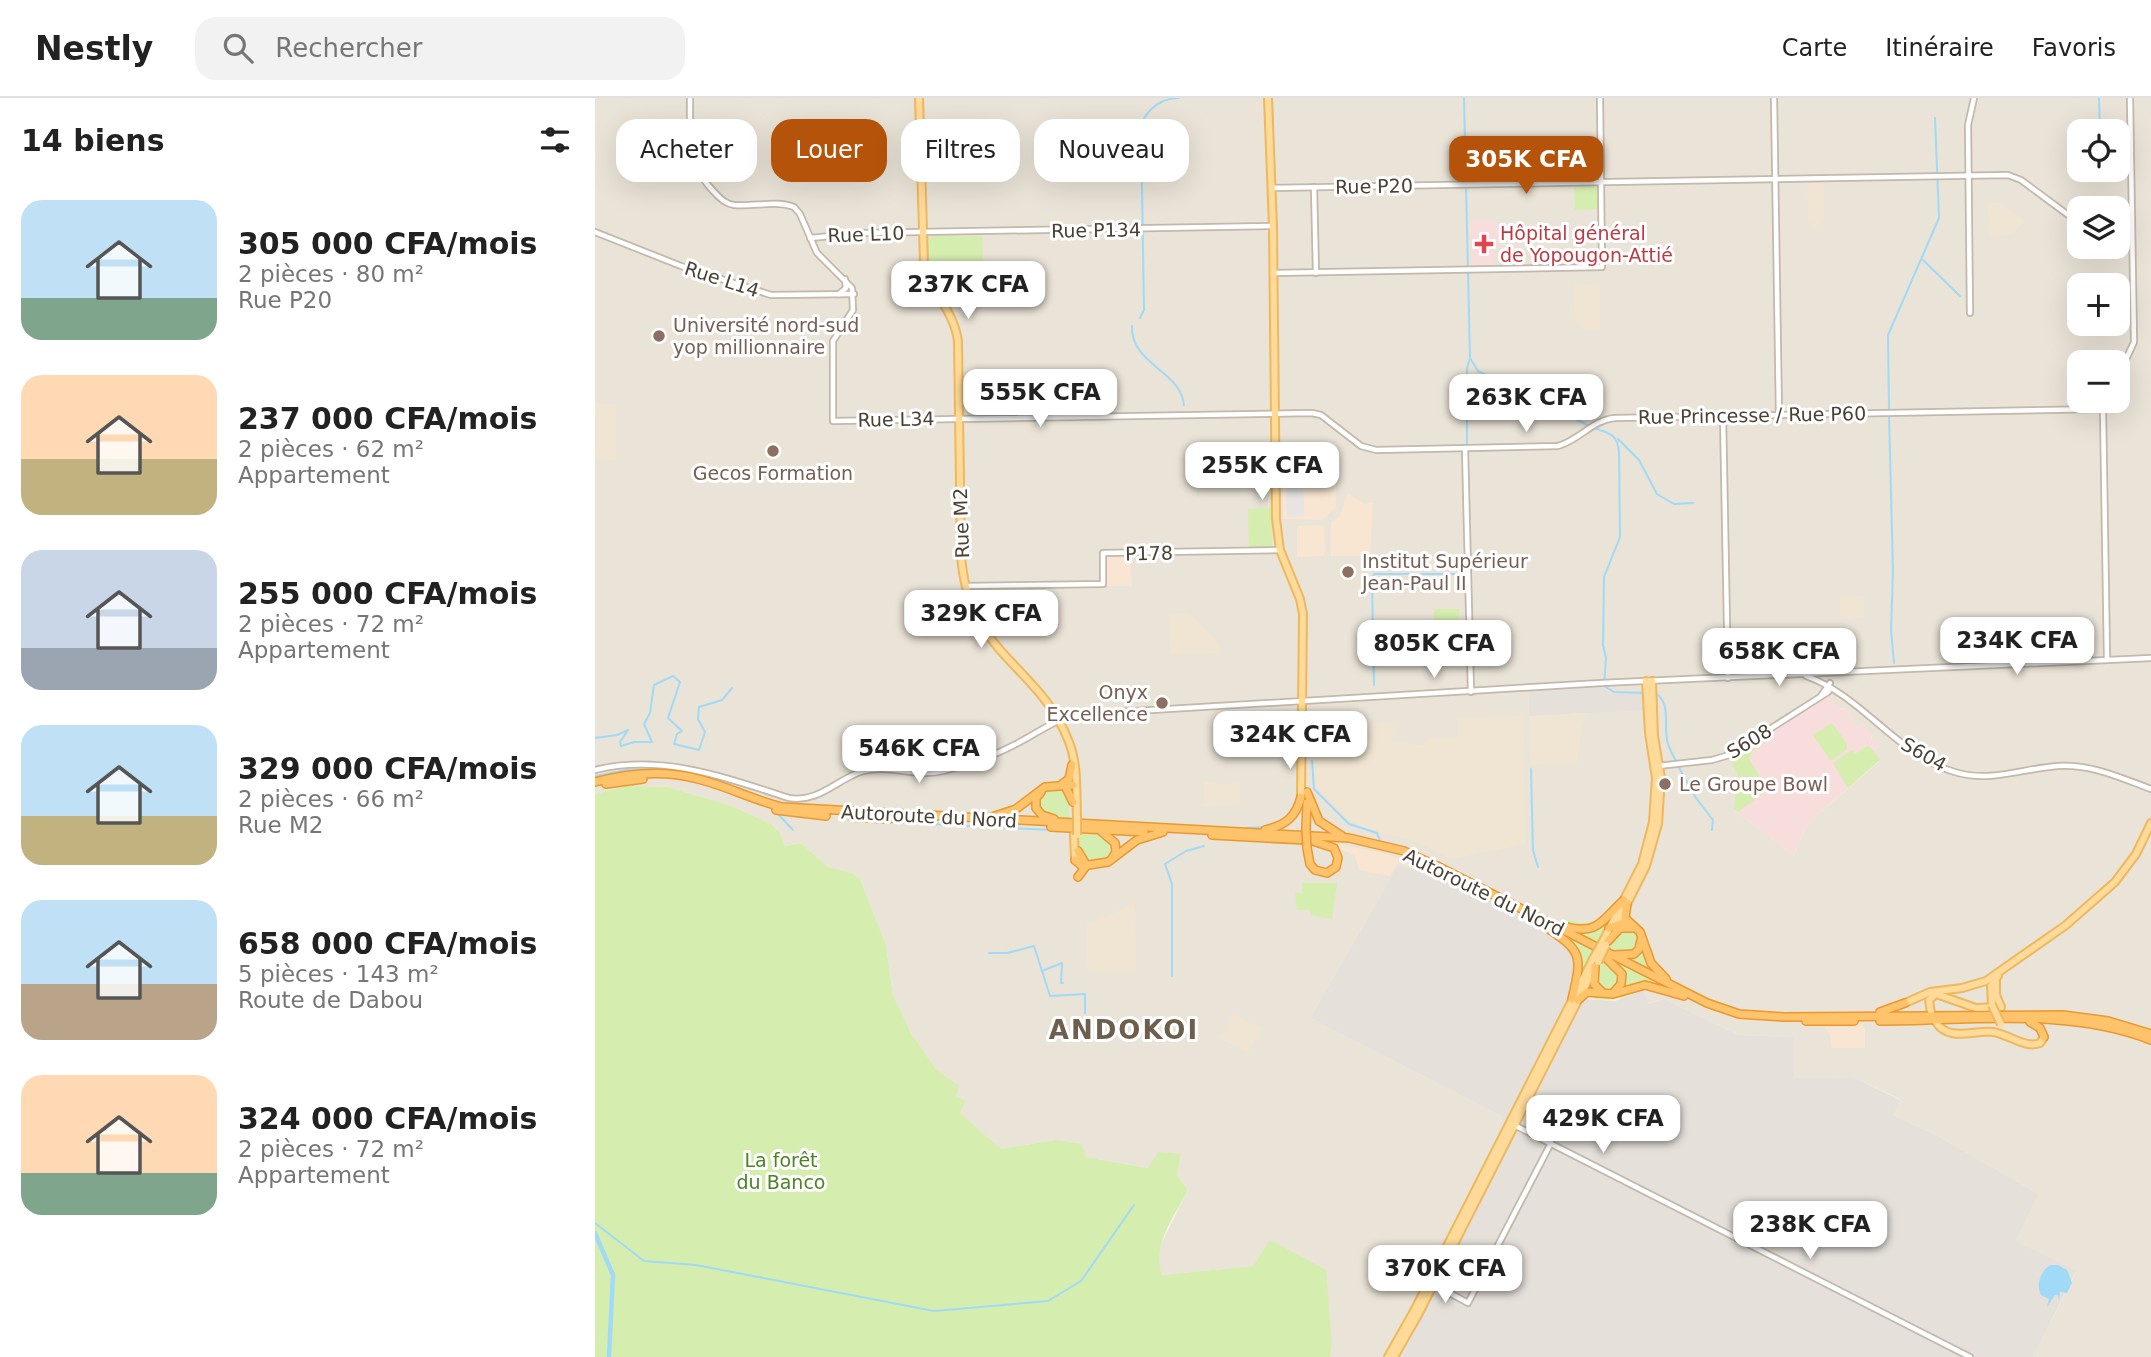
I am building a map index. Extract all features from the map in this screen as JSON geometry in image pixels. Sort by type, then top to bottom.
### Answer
[{"type":"highway","points":[[1072,765],[1067,782],[1073,802]]},
{"type":"highway","name":"Autoroute du Nord","points":[[595,784],[633,774],[681,775],[780,809],[1094,830],[1163,832],[1308,844],[1350,843],[1393,852],[1546,924]]},
{"type":"highway","points":[[1070,786],[1044,790],[1037,796],[1035,804],[1042,815],[1073,819]]},
{"type":"highway","points":[[981,819],[1011,812],[1042,788],[1070,786]]},
{"type":"highway","points":[[1304,794],[1306,829],[1310,864],[1315,870],[1327,873],[1336,867],[1336,850],[1328,845],[1308,844]]},
{"type":"highway","points":[[1254,832],[1287,822],[1297,811],[1304,794]]},
{"type":"highway","points":[[1304,794],[1318,821],[1329,830],[1349,838]]},
{"type":"highway","name":"Autoroute du Nord","points":[[780,809],[981,819],[1073,819],[1349,838],[1387,846],[1426,861],[1600,955],[1723,1014],[1757,1020],[2062,1020],[2098,1025],[2151,1040]]},
{"type":"highway","points":[[1080,867],[1108,860],[1116,852],[1115,843],[1110,836],[1094,830]]},
{"type":"highway","points":[[1080,867],[1108,862],[1137,840],[1163,832]]},
{"type":"highway","points":[[1078,851],[1080,867]]},
{"type":"highway","points":[[1546,924],[1580,930],[1590,929],[1607,920],[1625,902]]},
{"type":"highway","points":[[1625,902],[1625,915],[1640,932],[1655,970],[1685,995]]},
{"type":"highway","points":[[1546,924],[1566,940],[1577,954],[1579,972],[1575,999]]},
{"type":"highway","points":[[1609,928],[1617,924],[1632,925]]},
{"type":"highway","points":[[1599,993],[1593,988],[1589,978],[1600,955],[1616,930],[1625,927],[1635,929],[1641,941],[1639,948],[1631,955],[1600,955]]},
{"type":"highway","points":[[1600,955],[1621,972],[1623,979],[1618,988],[1607,993],[1597,988],[1593,980],[1600,955]]},
{"type":"highway","points":[[1575,999],[1587,992],[1613,994],[1645,985],[1685,995]]},
{"type":"highway","name":"Autoroute du Nord","points":[[1685,995],[1747,1015],[2048,1014],[2098,1019],[2151,1034]]},
{"type":"highway","points":[[1862,1016],[1890,1010],[1905,1003]]},
{"type":"highway","points":[[2001,1007],[2011,1012],[2048,1014]]},
{"type":"highway","points":[[2016,1020],[2034,1023],[2043,1033],[2062,1020]]},
{"type":"main road","points":[[919,98],[921,233]]},
{"type":"main road","points":[[1269,100],[1277,534],[1280,550],[1300,599],[1303,624],[1304,794]]},
{"type":"main road","points":[[1271,188],[1273,273]]},
{"type":"main road","name":"Rue M2","points":[[921,233],[926,274],[956,329],[964,586],[973,613],[985,633],[1059,722]]},
{"type":"main road","points":[[1600,955],[1609,928],[1625,902],[1655,838],[1661,778],[1650,714],[1649,681]]},
{"type":"main road","points":[[1059,722],[1072,765],[1070,786]]},
{"type":"main road","points":[[1059,722],[1073,752],[1070,786],[1080,867]]},
{"type":"main road","points":[[1394,1357],[1575,999],[1617,924],[1650,839],[1658,767]]},
{"type":"main road","points":[[1073,802],[1073,819]]},
{"type":"main road","points":[[1931,1013],[1928,1003],[1931,996],[1951,993],[1993,977],[2077,917],[2104,894],[2130,862],[2151,823]]},
{"type":"main road","points":[[2043,1033],[2040,1039],[2031,1042],[2007,1031],[1992,1005],[1993,981],[2078,920],[2111,891],[2137,857],[2151,830]]},
{"type":"main road","points":[[1075,835],[1078,851]]},
{"type":"main road","points":[[1905,1003],[1930,992],[1951,993],[1976,1008],[2001,1007],[1996,995],[1996,983],[2012,967]]},
{"type":"main road","points":[[1575,999],[1589,978]]},
{"type":"main road","points":[[1936,1022],[1942,1031],[1950,1034],[1996,1032],[2032,1045],[2040,1043],[2043,1033]]},
{"type":"main road","points":[[1388,1357],[1512,1124]]},
{"type":"street","points":[[690,98],[691,156],[701,177],[710,188],[733,205],[772,204],[794,207],[821,257],[844,278],[853,294],[853,310],[845,321]]},
{"type":"street","points":[[1273,273],[1602,267],[1600,98]]},
{"type":"street","points":[[1773,98],[1779,415]]},
{"type":"street","points":[[1970,313],[1968,125],[1974,98]]},
{"type":"street","points":[[2130,98],[2134,342],[2130,351]]},
{"type":"street","name":"Rue P20","points":[[1271,188],[2015,176],[2067,214]]},
{"type":"street","points":[[1314,187],[1315,273]]},
{"type":"street","name":"Rue P134","points":[[921,233],[1271,226]]},
{"type":"street","name":"Rue L14","points":[[595,232],[681,266],[767,294],[853,294]]},
{"type":"street","name":"Rue L10","points":[[810,238],[824,234],[921,233]]},
{"type":"street","points":[[838,295],[845,291],[844,278]]},
{"type":"street","points":[[845,321],[853,294]]},
{"type":"street","points":[[838,295],[848,298],[852,304]]},
{"type":"street","name":"Rue L34","points":[[845,321],[833,341],[833,421],[1319,414],[1368,449]]},
{"type":"street","name":"Rue Princesse / Rue P60","points":[[1368,449],[1558,446],[1572,440],[1590,426],[1615,418],[2067,410]]},
{"type":"street","points":[[2103,413],[2107,658]]},
{"type":"street","points":[[1723,415],[1728,677]]},
{"type":"street","points":[[1466,448],[1471,691]]},
{"type":"street","name":"P178","points":[[964,586],[1103,584],[1103,553],[1280,550]]},
{"type":"street","points":[[1728,677],[2151,657]]},
{"type":"street","points":[[595,770],[647,766],[686,767],[789,798],[803,799],[821,794],[851,775],[874,769],[924,773],[955,768],[1011,747],[1085,712],[1603,683],[2151,657]]},
{"type":"street","points":[[1830,688],[1831,672]]},
{"type":"street","name":"S604","points":[[1798,674],[1830,688],[1933,764],[1959,773],[2002,775],[2067,766],[2109,773],[2151,788]]},
{"type":"street","name":"S608","points":[[1658,767],[1730,755],[1830,688]]},
{"type":"street","points":[[1661,778],[1671,764]]},
{"type":"street","points":[[1512,1124],[1970,1357]]},
{"type":"street","points":[[1433,1284],[1468,1303],[1551,1143]]},
{"type":"shaded area","points":[[595,98],[2151,98],[2151,1357],[2033,1357],[2076,1272],[2016,1241],[2039,1194],[1934,1134],[1893,1115],[1900,1099],[1853,1077],[1794,1078],[1792,1037],[1739,1035],[1664,999],[1647,1004],[1643,990],[1662,973],[1655,965],[1630,912],[1611,909],[1596,922],[1579,923],[1559,939],[1505,908],[1506,905],[1444,874],[1436,876],[1398,865],[1310,1018],[1501,1116],[1511,1135],[1402,1357],[1330,1357],[1332,1346],[1271,1240],[1253,1266],[1162,1275],[1158,1265],[1159,1248],[1188,1190],[1177,1175],[1181,1155],[1149,1168],[1086,1157],[1055,1140],[1001,1149],[959,1113],[956,1098],[958,1086],[936,1069],[911,1033],[893,995],[886,945],[860,879],[852,873],[828,867],[801,843],[785,846],[780,833],[771,824],[732,806],[668,787],[626,786],[595,794]],"holes":[[[1604,688],[1609,694],[1644,695],[1585,713],[1529,715],[1529,689]],[[1829,695],[1839,709],[1845,708],[1857,727],[1862,723],[1871,734],[1874,752],[1880,761],[1814,818],[1804,831],[1794,856],[1734,809],[1737,774],[1730,758]]]},
{"type":"shaded area","points":[[1807,182],[1824,182],[1824,220],[1816,229],[1808,221]]},
{"type":"shaded area","points":[[1988,203],[2000,203],[2025,221],[2013,235],[1989,236]]},
{"type":"shaded area","name":"Hôpital général de Yopougon-Attié","points":[[1470,221],[1498,221],[1499,243],[1494,248],[1494,267],[1472,267]]},
{"type":"shaded area","points":[[1600,284],[1600,330],[1586,330],[1575,322],[1574,285]]},
{"type":"shaded area","points":[[595,403],[615,404],[616,461],[595,458]]},
{"type":"shaded area","points":[[1319,464],[1335,468],[1336,507],[1323,520],[1283,519],[1282,468],[1307,468]]},
{"type":"shaded area","points":[[1286,468],[1303,471],[1304,516],[1287,517]]},
{"type":"shaded area","points":[[1348,494],[1365,504],[1373,503],[1370,556],[1331,556],[1331,522],[1339,517]]},
{"type":"shaded area","points":[[1322,525],[1325,552],[1323,556],[1297,557],[1297,526]]},
{"type":"shaded area","points":[[1130,555],[1132,586],[1106,586],[1105,556]]},
{"type":"shaded area","points":[[1840,596],[1863,596],[1863,618],[1840,618]]},
{"type":"shaded area","points":[[1169,613],[1188,613],[1219,643],[1219,653],[1170,654]]},
{"type":"shaded area","points":[[1602,685],[1609,694],[1645,694],[1646,710],[1529,716],[1529,689]]},
{"type":"shaded area","points":[[1830,695],[1839,709],[1845,708],[1857,726],[1863,723],[1879,748],[1874,752],[1880,760],[1814,818],[1804,831],[1794,856],[1734,809],[1737,774],[1730,758]]},
{"type":"shaded area","points":[[1585,713],[1577,763],[1530,765],[1529,716]]},
{"type":"shaded area","points":[[1523,715],[1526,844],[1451,859],[1413,840],[1383,834],[1350,821],[1315,786],[1312,727],[1393,722],[1392,741],[1425,745],[1429,738],[1458,737],[1458,719]]},
{"type":"shaded area","points":[[1204,781],[1219,784],[1239,783],[1240,804],[1203,807]]},
{"type":"shaded area","points":[[1326,842],[1383,853],[1428,869],[1434,874],[1398,863],[1390,876],[1359,870],[1355,856]]},
{"type":"shaded area","points":[[1398,865],[1435,876],[1444,874],[1507,905],[1506,908],[1559,939],[1571,950],[1587,999],[1615,1001],[1643,990],[1648,1004],[1664,999],[1739,1035],[1793,1037],[1794,1078],[1853,1077],[1900,1100],[1893,1115],[1934,1134],[2039,1194],[2016,1241],[2076,1271],[2033,1357],[1402,1357],[1510,1135],[1501,1116],[1310,1018]]},
{"type":"shaded area","points":[[1135,902],[1136,972],[1096,972],[1086,966],[1086,924]]},
{"type":"shaded area","points":[[1233,1014],[1262,1029],[1248,1053],[1220,1038]]},
{"type":"shaded area","points":[[1823,1024],[1862,1024],[1865,1028],[1865,1048],[1832,1048],[1830,1035]]},
{"type":"green space","points":[[1599,184],[1600,209],[1575,210],[1574,185]]},
{"type":"green space","points":[[931,236],[982,236],[983,277],[932,278],[927,243]]},
{"type":"green space","points":[[1271,508],[1272,547],[1249,548],[1248,509]]},
{"type":"green space","points":[[1434,609],[1459,609],[1459,628],[1434,628]]},
{"type":"green space","points":[[1832,723],[1847,744],[1847,749],[1831,761],[1813,735]]},
{"type":"green space","points":[[1769,733],[1772,738],[1752,751],[1749,759],[1768,790],[1738,812],[1734,809],[1737,774],[1730,758]]},
{"type":"green space","points":[[1867,746],[1880,760],[1848,788],[1833,763],[1852,750],[1855,754]]},
{"type":"green space","name":"La forêt du Banco","points":[[626,786],[668,787],[732,806],[771,824],[780,833],[785,846],[801,843],[828,867],[852,873],[860,879],[886,945],[893,995],[911,1033],[936,1069],[959,1086],[956,1097],[965,1101],[960,1113],[1001,1149],[1055,1140],[1081,1144],[1086,1157],[1148,1168],[1158,1152],[1181,1154],[1177,1175],[1188,1190],[1162,1242],[1159,1264],[1162,1275],[1253,1266],[1270,1240],[1326,1270],[1332,1346],[1330,1357],[595,1357],[595,794]]},
{"type":"green space","points":[[1061,789],[1069,795],[1069,818],[1040,813],[1038,796],[1044,790]]},
{"type":"green space","points":[[1080,832],[1102,835],[1111,840],[1113,853],[1107,860],[1085,861],[1079,851]]},
{"type":"green space","points":[[1302,883],[1337,883],[1332,919],[1310,915],[1310,910],[1297,910],[1295,892],[1302,894]]},
{"type":"green space","points":[[1622,896],[1633,906],[1630,912],[1632,919],[1655,965],[1663,973],[1641,989],[1620,998],[1597,999],[1571,991],[1575,963],[1570,951],[1559,939],[1567,919],[1579,923],[1596,922]]},
{"type":"water","points":[[2050,1265],[2058,1265],[2067,1270],[2072,1283],[2067,1293],[2060,1292],[2059,1301],[2058,1295],[2055,1295],[2047,1307],[2049,1299],[2041,1295],[2039,1283],[2041,1275]]},
{"type":"waterway","points":[[1140,318],[1144,310],[1141,126],[1155,106],[1179,98]]},
{"type":"waterway","points":[[1272,98],[1273,148]]},
{"type":"waterway","points":[[1464,98],[1470,358],[1467,368],[1467,446]]},
{"type":"waterway","points":[[2099,98],[2100,119]]},
{"type":"waterway","points":[[1889,410],[1888,335],[1939,218],[1935,118]]},
{"type":"waterway","points":[[1923,260],[1960,296]]},
{"type":"waterway","points":[[1277,315],[1278,384]]},
{"type":"waterway","points":[[1132,326],[1139,350],[1174,384],[1181,393],[1184,405]]},
{"type":"waterway","points":[[1470,358],[1478,371],[1589,426]]},
{"type":"waterway","points":[[1889,415],[1893,571],[1891,630],[1894,663]]},
{"type":"waterway","points":[[1594,428],[1611,435],[1619,451],[1620,537],[1604,577],[1604,686],[1614,692],[1646,693]]},
{"type":"waterway","points":[[1618,439],[1639,460],[1657,494],[1674,504],[1693,503]]},
{"type":"waterway","points":[[1374,685],[1374,574],[1464,574]]},
{"type":"waterway","points":[[595,738],[617,735],[628,730],[620,742],[621,746],[634,742],[652,742],[644,724],[650,713],[654,685],[673,676],[680,682],[668,718],[682,731],[677,734],[674,744],[699,750],[705,732],[698,719],[699,707],[722,700],[732,688]]},
{"type":"waterway","points":[[1655,693],[1665,708],[1667,740],[1676,761]]},
{"type":"waterway","points":[[1312,761],[1314,789],[1349,824],[1377,833],[1380,841]]},
{"type":"waterway","points":[[1678,766],[1696,798],[1713,820],[1712,830]]},
{"type":"waterway","points":[[595,776],[627,770],[672,769]]},
{"type":"waterway","points":[[1531,769],[1533,850],[1538,867]]},
{"type":"waterway","points":[[711,777],[756,790]]},
{"type":"waterway","points":[[779,815],[793,830]]},
{"type":"waterway","points":[[889,822],[1051,830]]},
{"type":"waterway","points":[[1246,828],[1263,827]]},
{"type":"waterway","points":[[1172,976],[1172,884],[1165,864],[1186,851],[1204,846]]},
{"type":"waterway","points":[[989,953],[1007,953],[1034,946],[1050,996],[1085,994],[1085,1013]]},
{"type":"waterway","points":[[1042,971],[1062,963],[1063,983]]},
{"type":"waterway","points":[[595,1223],[644,1261],[696,1265],[934,1311],[1048,1301],[1081,1281],[1134,1205]]},
{"type":"waterway","points":[[595,1233],[613,1275],[609,1357]]},
{"type":"place","name":"Hôpital général de Yopougon-Attié","points":[[1484,244]]},
{"type":"place","name":"Université nord-sud yop millionnaire","points":[[659,336]]},
{"type":"place","name":"Gecos Formation","points":[[773,451]]},
{"type":"place","name":"Institut Supérieur Jean-Paul II","points":[[1348,572]]},
{"type":"place","name":"Onyx Excellence","points":[[1162,703]]},
{"type":"place","name":"Le Groupe Bowl","points":[[1665,784]]},
{"type":"district","name":"ANDOKOI","points":[[1124,1030]]}]
